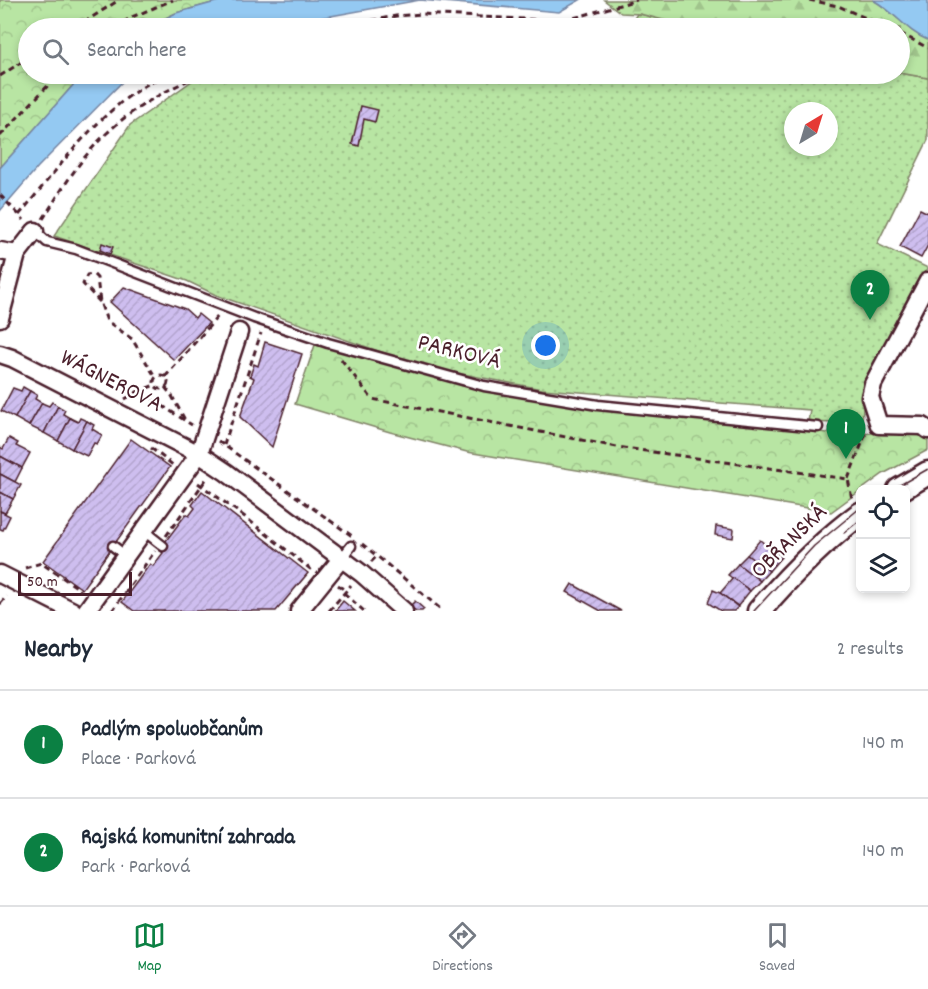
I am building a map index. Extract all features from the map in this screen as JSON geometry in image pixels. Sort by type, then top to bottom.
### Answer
[{"type":"main road","points":[[906,485],[928,473]]},
{"type":"main road","name":"OBŘANSKÁ","points":[[759,611],[856,506]]},
{"type":"street","points":[[0,318],[17,254],[35,231]]},
{"type":"street","points":[[0,251],[17,254]]},
{"type":"street","points":[[928,281],[873,384],[870,397],[874,426],[923,426],[928,430]]},
{"type":"street","points":[[90,605],[119,551],[144,531],[177,474],[200,454],[239,332]]},
{"type":"street","name":"WÁGNEROVA","points":[[0,354],[200,454],[346,553],[361,573],[404,611]]},
{"type":"street","points":[[299,611],[346,553]]},
{"type":"street","points":[[5,583],[73,611]]},
{"type":"lane","name":"PARKOVÁ","points":[[35,231],[47,242],[76,249],[226,307],[328,343],[484,386],[598,405],[818,427]]},
{"type":"lane","points":[[144,531],[163,546]]},
{"type":"path","points":[[91,18],[119,0]]},
{"type":"path","points":[[130,18],[173,0]]},
{"type":"path","points":[[574,18],[637,0]]},
{"type":"path","points":[[810,0],[838,6],[866,18]]},
{"type":"path","points":[[385,18],[421,14],[502,18]]},
{"type":"path","points":[[910,38],[928,48]]},
{"type":"path","points":[[0,76],[18,64]]},
{"type":"path","points":[[0,136],[49,84]]},
{"type":"path","points":[[19,215],[94,126],[150,84]]},
{"type":"path","points":[[35,231],[80,162],[108,132],[163,92],[180,84]]},
{"type":"path","points":[[0,195],[13,208]]},
{"type":"path","points":[[100,302],[83,284],[87,275],[93,274],[97,278],[100,302],[107,321],[132,339],[156,378],[155,385]]},
{"type":"path","points":[[165,377],[226,307]]},
{"type":"path","points":[[224,445],[262,332]]},
{"type":"path","points":[[328,343],[372,399],[617,447],[848,479]]},
{"type":"path","points":[[156,378],[165,377]]},
{"type":"path","points":[[165,377],[167,383],[165,387]]},
{"type":"path","points":[[155,385],[159,389],[165,387]]},
{"type":"path","points":[[114,412],[137,392],[155,385]]},
{"type":"path","points":[[165,387],[186,421]]},
{"type":"path","points":[[137,392],[144,394],[224,445],[340,526],[377,556]]},
{"type":"path","points":[[818,427],[856,430],[874,426]]},
{"type":"path","points":[[856,506],[848,479],[874,426]]},
{"type":"path","points":[[177,474],[245,517],[314,572],[316,569],[364,611]]},
{"type":"path","points":[[24,568],[41,563],[90,605],[113,611]]},
{"type":"path","points":[[0,604],[5,583]]},
{"type":"green space","points":[[0,0],[223,0],[166,18],[18,18],[18,84],[74,84],[0,168]]},
{"type":"green space","points":[[604,0],[873,0],[897,18],[655,18],[621,13]]},
{"type":"green space","points":[[640,14],[655,18],[634,18]]},
{"type":"green space","points":[[910,29],[928,40],[928,78],[910,75]]},
{"type":"green space","points":[[910,75],[928,78],[928,140],[877,244],[928,268],[864,390],[862,424],[808,422],[810,410],[542,389],[425,367],[216,295],[187,281],[54,236],[130,125],[188,84],[910,84]]},
{"type":"green space","points":[[316,342],[483,390],[600,408],[837,434],[916,432],[928,440],[928,450],[883,474],[868,485],[856,485],[856,494],[831,512],[467,452],[295,404]]},
{"type":"water","points":[[223,0],[420,0],[320,18],[166,18]]},
{"type":"water","points":[[420,0],[580,0],[559,12]]},
{"type":"water","points":[[873,0],[928,0],[928,40],[910,29],[910,18],[897,18]]},
{"type":"water","points":[[74,84],[120,84],[38,167],[0,211],[0,168]]},
{"type":"building","points":[[361,106],[378,110],[375,122],[364,119],[359,146],[352,144]]},
{"type":"building","points":[[920,209],[928,213],[928,245],[921,258],[900,247]]},
{"type":"building","points":[[102,243],[113,247],[110,254],[100,250]]},
{"type":"building","points":[[124,287],[185,309],[195,318],[198,314],[209,323],[174,360],[110,302]]},
{"type":"building","points":[[265,342],[302,354],[272,447],[240,417],[254,378],[250,376],[254,364],[258,366]]},
{"type":"building","points":[[23,387],[30,391],[15,418],[1,411],[13,388],[21,391]]},
{"type":"building","points":[[30,391],[37,395],[35,399],[42,403],[29,426],[15,418]]},
{"type":"building","points":[[52,402],[58,406],[44,433],[29,426],[42,403],[49,406]]},
{"type":"building","points":[[58,406],[65,410],[63,414],[70,418],[58,441],[44,433]]},
{"type":"building","points":[[70,418],[78,422],[80,418],[87,421],[72,449],[58,441]]},
{"type":"building","points":[[87,421],[94,425],[92,429],[102,435],[97,444],[94,443],[87,456],[72,449]]},
{"type":"building","points":[[9,438],[18,443],[16,446],[30,453],[22,468],[0,456],[0,447],[3,449]]},
{"type":"building","points":[[131,439],[170,467],[82,589],[43,561]]},
{"type":"building","points":[[0,456],[22,468],[15,482],[0,474]]},
{"type":"building","points":[[0,474],[21,485],[13,499],[0,492]]},
{"type":"building","points":[[202,491],[308,573],[276,611],[134,611],[122,602],[150,564],[153,566],[163,553],[159,550],[186,514],[189,516],[195,508],[192,505]]},
{"type":"building","points":[[0,492],[13,499],[5,513],[0,511]]},
{"type":"building","points":[[0,511],[10,516],[3,530],[0,529]]},
{"type":"building","points":[[716,526],[734,529],[733,538],[715,535]]},
{"type":"building","points":[[760,540],[781,557],[769,571],[747,555]]},
{"type":"building","points":[[747,555],[769,571],[760,581],[738,564]]},
{"type":"building","points":[[738,564],[760,581],[750,591],[728,575]]},
{"type":"building","points":[[733,578],[750,591],[738,606],[720,593]]},
{"type":"building","points":[[572,584],[621,611],[601,611],[567,592]]},
{"type":"building","points":[[713,590],[738,607],[734,611],[721,611],[708,603]]},
{"type":"building","points":[[343,601],[355,611],[335,611]]},
{"type":"building","points":[[415,601],[424,609],[422,611],[416,611],[410,606]]},
{"type":"tram line","points":[[900,485],[928,469]]},
{"type":"tram line","points":[[754,611],[814,546],[856,511]]},
{"type":"tram line","points":[[844,533],[856,523]]},
{"type":"place","name":"Rajská komunitní zahrada","points":[[870,320]]},
{"type":"place","name":"Padlým spoluobčanům","points":[[846,459]]}]
